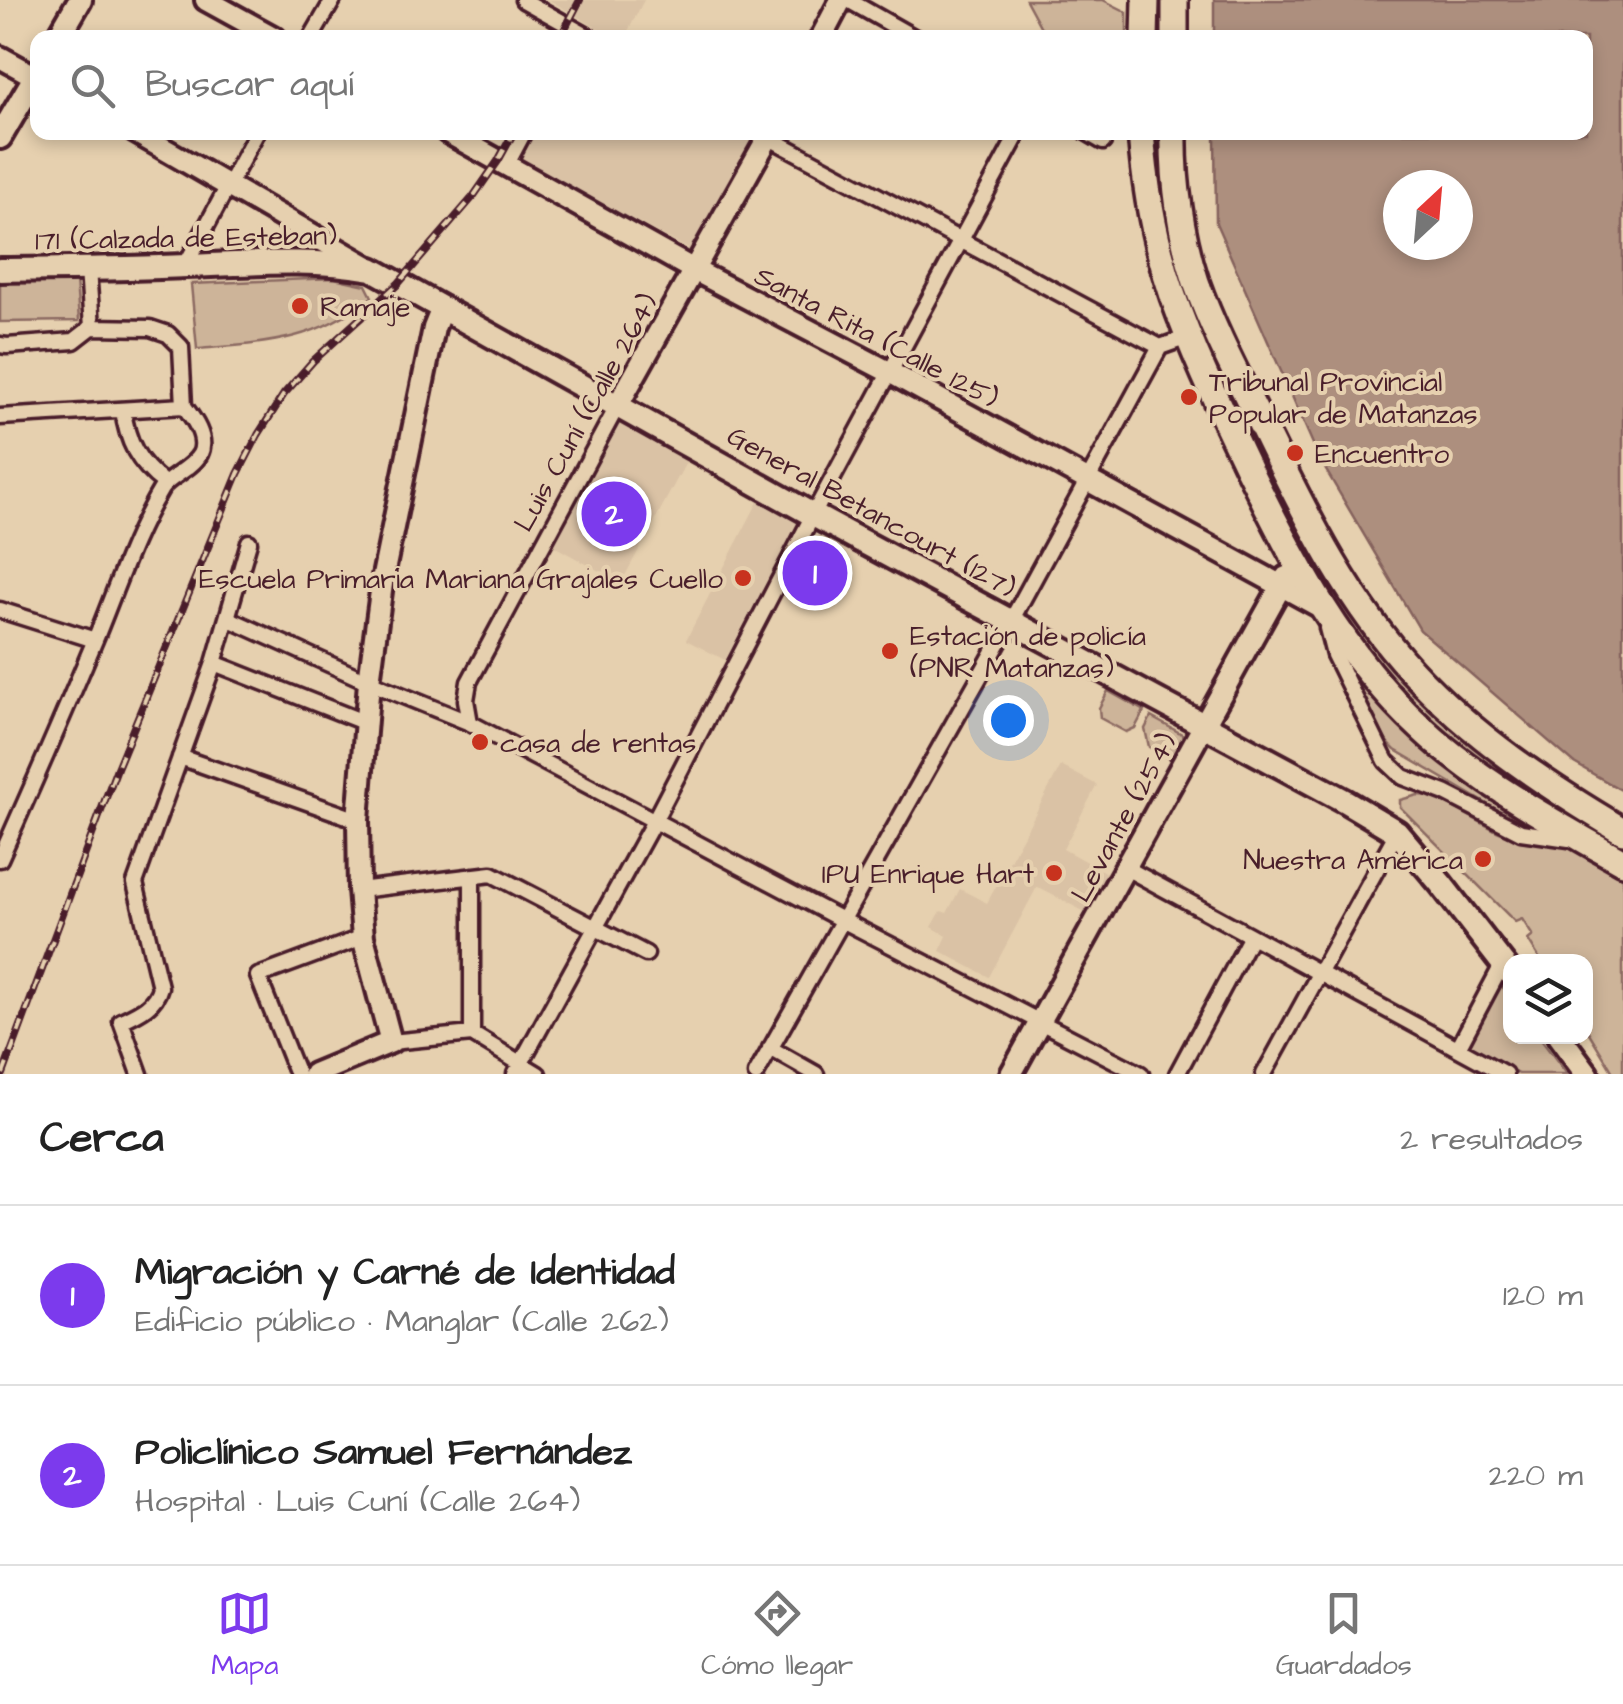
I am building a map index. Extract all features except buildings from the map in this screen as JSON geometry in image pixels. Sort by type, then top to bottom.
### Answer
[{"type":"highway","points":[[1145,30],[1146,0]]},
{"type":"highway","points":[[1175,0],[1175,30]]},
{"type":"highway","points":[[1142,140],[1144,173],[1158,237],[1188,337],[1219,408],[1322,608],[1371,676],[1434,740],[1520,801],[1623,862]]},
{"type":"highway","points":[[1174,140],[1176,185],[1195,278],[1244,389],[1337,572],[1375,627],[1439,698],[1516,763],[1623,831]]},
{"type":"main road","points":[[63,30],[80,0]]},
{"type":"main road","points":[[0,137],[30,87]]},
{"type":"main road","name":"171 (Calzada de Esteban)","points":[[0,270],[316,262],[372,269]]},
{"type":"main road","name":"General Betancourt (127)","points":[[372,269],[813,515],[1397,832],[1503,963]]},
{"type":"main road","points":[[1565,1044],[1587,1074]]},
{"type":"street","points":[[206,0],[260,30]]},
{"type":"street","points":[[316,30],[333,0]]},
{"type":"street","points":[[523,0],[573,30]]},
{"type":"street","points":[[826,30],[845,0],[900,30]]},
{"type":"street","points":[[0,57],[30,72]]},
{"type":"street","points":[[150,140],[372,269]]},
{"type":"street","points":[[185,266],[252,140]]},
{"type":"street","name":"Santa Rita (Calle 125)","points":[[461,140],[1322,608]]},
{"type":"street","points":[[506,166],[520,140]]},
{"type":"street","name":"Luis Cuní (Calle 264)","points":[[470,723],[466,700],[469,682],[764,140]]},
{"type":"street","points":[[778,140],[1160,347]]},
{"type":"street","points":[[518,1069],[654,821],[1015,140]]},
{"type":"street","points":[[88,268],[92,327]]},
{"type":"street","points":[[391,1042],[363,936],[358,820],[369,682],[383,576],[434,328],[442,308]]},
{"type":"street","points":[[0,344],[74,340],[92,327],[150,328],[168,334],[181,348],[184,406],[196,421],[202,440],[201,452],[184,472],[164,483],[139,532],[96,640],[6,832],[0,858]]},
{"type":"street","points":[[756,1074],[1011,622],[1160,347],[1188,337]]},
{"type":"street","points":[[0,417],[184,406]]},
{"type":"street","points":[[123,410],[131,446],[164,483]]},
{"type":"street","points":[[140,1074],[122,1021],[146,1008],[158,993],[159,980],[135,882],[214,663],[249,542]]},
{"type":"street","name":"Levante (254)","points":[[1011,1074],[1294,559]]},
{"type":"street","points":[[1322,608],[1334,656],[1386,761],[1403,777],[1445,793],[1521,832],[1585,841]]},
{"type":"street","points":[[0,610],[96,640]]},
{"type":"street","points":[[227,618],[470,723],[1141,1074]]},
{"type":"street","points":[[214,663],[366,723]]},
{"type":"street","points":[[180,757],[358,820]]},
{"type":"street","points":[[1264,1074],[1397,832]]},
{"type":"street","points":[[1126,868],[1505,1074]]},
{"type":"street","points":[[359,890],[492,874],[646,954]]},
{"type":"street","points":[[472,876],[472,1034]]},
{"type":"street","points":[[297,1074],[258,976],[363,936]]},
{"type":"street","points":[[1177,1074],[1251,936]]},
{"type":"street","points":[[1458,1048],[1503,975]]},
{"type":"street","points":[[314,1074],[391,1042],[472,1034],[518,1069],[538,1074]]},
{"type":"street","points":[[770,1048],[816,1074]]},
{"type":"shaded area","points":[[549,0],[644,0],[629,30],[600,30]]},
{"type":"shaded area","points":[[1026,0],[1103,0],[1127,12],[1127,30],[1042,30]]},
{"type":"shaded area","points":[[1214,0],[1623,0],[1623,791],[1574,763],[1420,630],[1320,460],[1216,223],[1215,140],[1593,140],[1593,30],[1214,30]]},
{"type":"shaded area","points":[[530,140],[756,141],[692,251],[520,159]]},
{"type":"shaded area","points":[[1155,140],[1165,140],[1168,187],[1333,583],[1595,827],[1623,844],[1623,848],[1556,811],[1447,738],[1385,677],[1298,550],[1182,297],[1160,199]]},
{"type":"shaded area","points":[[334,278],[366,285],[372,297],[330,323],[289,338],[197,349],[191,284]]},
{"type":"shaded area","points":[[76,280],[79,321],[0,322],[0,281]]},
{"type":"shaded area","points":[[620,420],[689,457],[621,583],[552,545]]},
{"type":"shaded area","name":"Escuela Primaria Mariana Grajales Cuello","points":[[761,496],[800,517],[725,660],[686,640]]},
{"type":"shaded area","points":[[1340,648],[1541,825],[1518,822],[1395,750],[1386,741]]},
{"type":"shaded area","points":[[1108,691],[1144,711],[1135,728],[1126,732],[1100,718],[1099,708]]},
{"type":"shaded area","points":[[1151,717],[1182,734],[1183,744],[1174,761],[1149,747],[1145,729]]},
{"type":"shaded area","name":"IPU Enrique Hart","points":[[1061,766],[1097,785],[1063,849],[1108,874],[1087,913],[1037,887],[989,977],[940,951],[947,936],[932,927],[941,911],[947,913],[960,889],[987,903]]},
{"type":"shaded area","points":[[1432,796],[1497,831],[1522,841],[1570,846],[1623,875],[1623,1074],[1614,1074],[1593,1040],[1593,954],[1537,954],[1528,940],[1533,936],[1522,919],[1515,922],[1400,807],[1400,800]]},
{"type":"shaded area","points":[[1499,982],[1503,987],[1503,1044],[1544,1044],[1567,1074],[1518,1074],[1466,1047]]},
{"type":"railway","points":[[564,30],[580,0]]},
{"type":"railway","points":[[3,1074],[117,768],[238,474],[258,435],[284,394],[313,361],[398,284],[473,197],[510,140]]},
{"type":"place","name":"Ramaje","points":[[300,306]]},
{"type":"place","name":"Tribunal Provincial Popular de Matanzas","points":[[1189,397]]},
{"type":"place","name":"Encuentro","points":[[1295,453]]},
{"type":"place","name":"Policlínico Samuel Fernández","points":[[614,514]]},
{"type":"place","name":"Migración y Carné de Identidad","points":[[815,573]]},
{"type":"place","name":"Escuela Primaria Mariana Grajales Cuello","points":[[743,578]]},
{"type":"place","name":"Estación de policía (PNR Matanzas)","points":[[890,651]]},
{"type":"place","name":"casa de rentas","points":[[480,742]]},
{"type":"place","name":"Nuestra América","points":[[1483,859]]},
{"type":"place","name":"IPU Enrique Hart","points":[[1054,873]]}]
